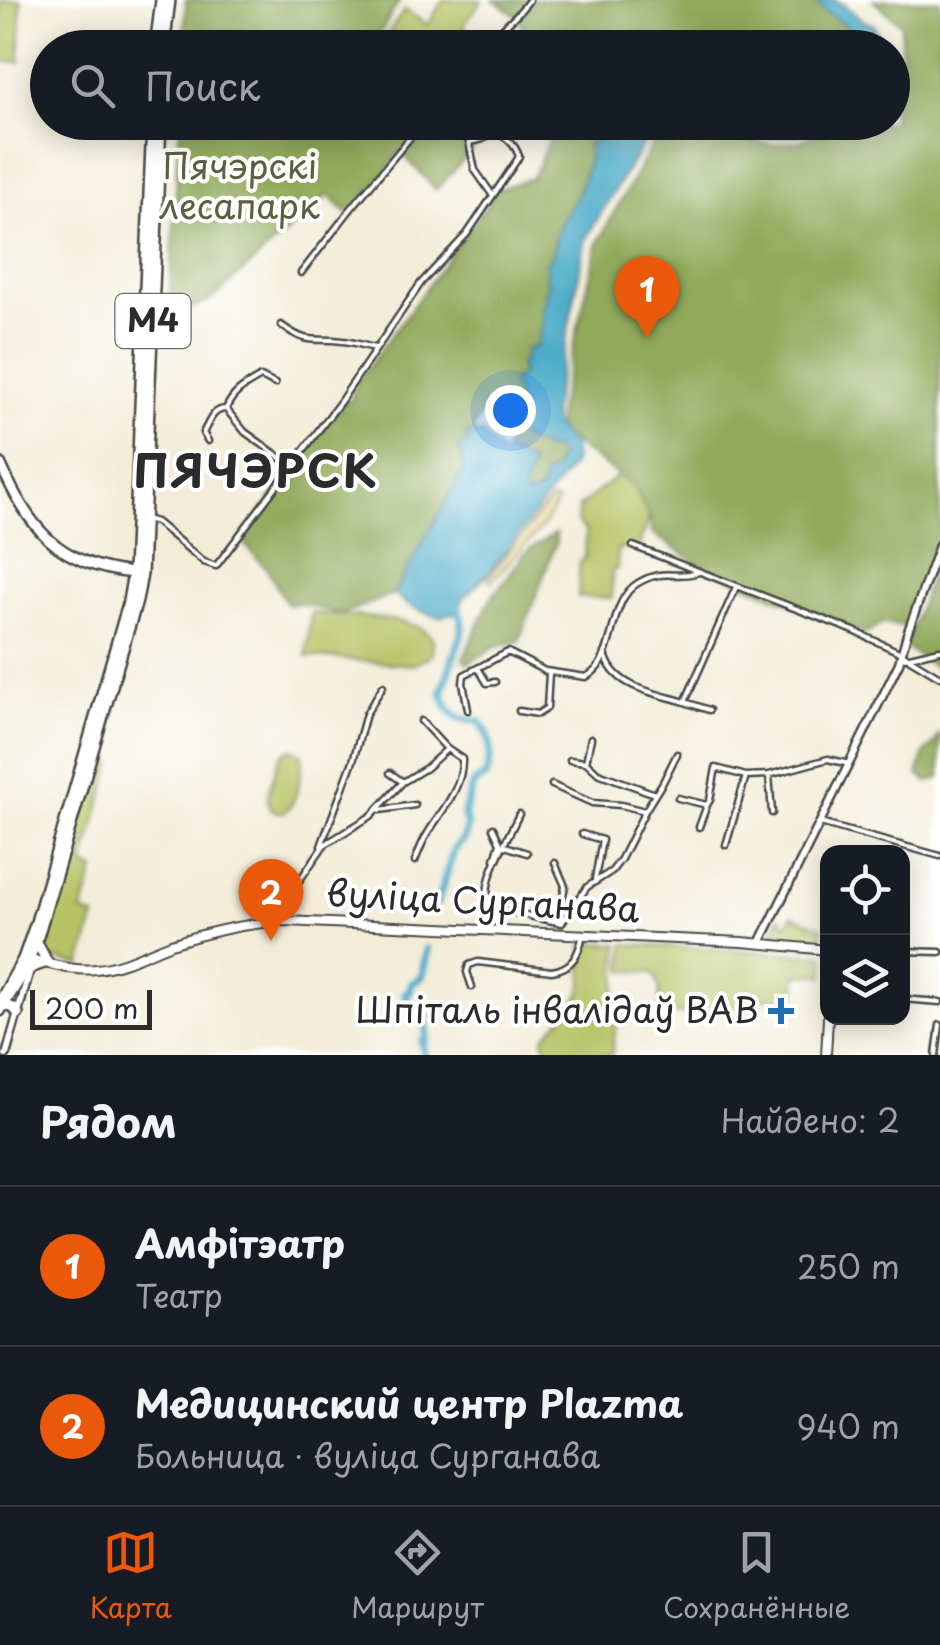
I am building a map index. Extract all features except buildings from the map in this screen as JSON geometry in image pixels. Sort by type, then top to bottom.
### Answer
[{"type":"main road","points":[[157,30],[161,0]]},
{"type":"main road","points":[[166,30],[170,0]]},
{"type":"main road","name":"М4","points":[[141,519],[152,140]]},
{"type":"main road","name":"М4","points":[[1,1005],[27,965],[37,940],[132,619],[138,573],[160,140]]},
{"type":"main road","points":[[0,463],[38,531],[79,559],[138,573]]},
{"type":"main road","name":"М4","points":[[1,1005],[27,965],[138,573]]},
{"type":"main road","name":"вуліца Сурганава","points":[[47,962],[95,970],[204,934],[294,920],[562,928],[582,934],[820,949]]},
{"type":"main road","points":[[27,965],[47,962],[37,940]]},
{"type":"main road","points":[[1,1005],[14,1008],[18,1014]]},
{"type":"main road","points":[[826,1055],[828,1025]]},
{"type":"street","points":[[502,30],[529,0]]},
{"type":"street","points":[[300,273],[408,140]]},
{"type":"street","points":[[478,140],[470,142],[475,170],[492,194]]},
{"type":"street","points":[[141,519],[156,522],[204,562],[216,566],[340,402],[422,283],[467,234],[488,204],[517,160],[518,153],[508,140]]},
{"type":"street","points":[[280,325],[311,341],[344,341],[375,348]]},
{"type":"street","points":[[226,409],[240,388],[261,377],[274,384]]},
{"type":"street","points":[[226,409],[244,432],[292,466]]},
{"type":"street","points":[[208,441],[204,433],[213,414],[226,409]]},
{"type":"street","points":[[760,943],[903,656],[940,543]]},
{"type":"street","points":[[634,546],[854,632],[897,651],[940,677]]},
{"type":"street","points":[[468,710],[464,675],[508,652],[549,672],[586,677],[597,670],[620,607],[632,587],[664,573],[699,572]]},
{"type":"street","points":[[684,702],[736,587]]},
{"type":"street","points":[[903,656],[940,650]]},
{"type":"street","points":[[605,652],[611,671]]},
{"type":"street","points":[[478,668],[487,683],[494,682]]},
{"type":"street","points":[[597,670],[611,671],[628,684],[709,710]]},
{"type":"street","points":[[519,712],[538,714],[546,708],[549,672]]},
{"type":"street","points":[[320,851],[366,714],[382,686]]},
{"type":"street","points":[[271,922],[324,845],[378,810],[403,782],[447,749],[421,721]]},
{"type":"street","points":[[586,762],[591,738]]},
{"type":"street","name":"вуліца Сурганава","points":[[415,861],[462,772],[462,758],[447,749]]},
{"type":"street","points":[[562,928],[567,912],[595,880],[612,872],[621,859],[677,754]]},
{"type":"street","points":[[699,826],[710,800],[716,768],[746,776],[828,759],[850,764]]},
{"type":"street","points":[[570,760],[586,762],[593,771],[655,794]]},
{"type":"street","points":[[390,773],[403,782]]},
{"type":"street","points":[[769,774],[772,813]]},
{"type":"street","points":[[726,845],[746,776]]},
{"type":"street","points":[[552,785],[592,803],[645,811]]},
{"type":"street","points":[[678,798],[707,805]]},
{"type":"street","points":[[378,810],[415,805]]},
{"type":"street","name":"вуліца Сурганава","points":[[518,814],[486,893],[490,904],[562,928]]},
{"type":"street","points":[[820,822],[940,856]]},
{"type":"street","points":[[493,828],[500,843],[494,868]]},
{"type":"street","points":[[582,834],[602,840],[595,880]]},
{"type":"street","points":[[505,846],[526,853]]},
{"type":"street","points":[[555,863],[565,886],[560,909],[562,928]]},
{"type":"street","points":[[472,987],[467,972],[469,965],[478,962],[564,969],[575,959],[582,934]]},
{"type":"street","points":[[910,951],[940,952]]},
{"type":"street","points":[[6,1055],[27,965]]},
{"type":"street","points":[[910,1000],[940,1002]]},
{"type":"street","points":[[936,1055],[940,1025]]},
{"type":"green space","points":[[0,0],[21,0],[20,62],[0,61]]},
{"type":"green space","name":"Пячэрскі лесапарк","points":[[186,0],[400,0],[382,30],[185,30]]},
{"type":"green space","points":[[443,0],[482,0],[463,26],[468,30],[390,30],[405,10],[428,25]]},
{"type":"green space","points":[[494,0],[815,0],[851,30],[524,30],[516,15]]},
{"type":"green space","points":[[873,0],[940,0],[940,528],[905,627],[882,623],[866,634],[705,568],[652,533],[649,516],[633,486],[557,427],[598,242],[655,140],[744,140],[775,145],[803,140],[910,140],[910,30],[901,30],[901,24]]},
{"type":"green space","name":"Пячэрскі лесапарк","points":[[179,140],[481,140],[436,190],[401,152],[351,217],[328,195],[207,302],[176,314],[169,310]]},
{"type":"green space","points":[[549,140],[595,140],[553,251],[537,347],[524,361],[516,390],[514,422],[543,449],[555,449],[560,458],[555,470],[542,487],[526,497],[523,490],[532,464],[505,452],[505,421],[495,405],[487,406],[472,432],[466,434],[469,441],[461,451],[463,471],[394,594],[342,614],[297,603],[288,605],[266,568],[241,540],[345,400],[353,397],[357,383],[498,189],[532,178]]},
{"type":"green space","points":[[622,472],[657,498],[637,550],[618,548],[617,569],[612,570],[612,598],[578,597],[586,532],[577,522],[579,507]]},
{"type":"green space","points":[[556,533],[556,543],[519,641],[494,647],[468,664],[463,659],[490,600],[526,552]]},
{"type":"green space","points":[[940,550],[940,671],[905,647]]},
{"type":"green space","points":[[311,613],[390,620],[419,627],[432,638],[432,655],[413,665],[306,656]]},
{"type":"green space","points":[[940,733],[940,778],[928,782],[918,775],[924,754]]},
{"type":"green space","points":[[293,749],[302,755],[299,783],[291,805],[277,812],[268,802],[270,786],[280,757]]},
{"type":"green space","points":[[104,757],[112,765],[83,865],[95,870],[82,912],[95,917],[81,965],[50,958],[41,948],[96,764]]},
{"type":"green space","points":[[792,915],[820,927],[820,946],[770,944],[779,917],[788,924]]},
{"type":"green space","points":[[584,943],[619,944],[616,999],[624,1024],[616,1023],[612,1055],[547,1055],[544,1038],[581,991]]},
{"type":"green space","points":[[625,944],[820,955],[820,975],[797,974],[796,1004],[785,1005],[784,998],[755,998],[753,1008],[745,1012],[669,1014],[660,1008],[654,973],[623,970]]},
{"type":"sand","points":[[553,500],[557,503],[542,527],[491,581],[488,577]]},
{"type":"water","points":[[815,0],[834,0],[876,30],[848,30]]},
{"type":"water","points":[[645,140],[586,238],[552,413],[554,427],[574,446],[573,464],[490,571],[463,599],[459,613],[440,617],[428,614],[394,594],[463,471],[457,446],[467,444],[465,434],[482,433],[500,453],[510,453],[532,464],[523,490],[526,497],[540,491],[544,475],[557,467],[555,462],[560,458],[555,449],[548,451],[518,436],[517,397],[512,384],[520,377],[522,369],[518,365],[524,361],[526,350],[537,346],[543,320],[541,307],[546,302],[544,291],[548,288],[545,264],[581,185],[588,144]]},
{"type":"waterway","points":[[437,903],[454,850],[464,838],[464,814],[473,784],[486,776],[490,754],[484,727],[479,721],[454,715],[442,692],[463,628],[458,606]]},
{"type":"waterway","points":[[425,1055],[422,1042],[426,1041],[427,1030],[422,1020],[426,1017],[409,1005],[405,993],[422,977],[427,949]]},
{"type":"place","name":"Амфітэатр","points":[[647,338]]},
{"type":"place","name":"Медицинский центр Plazma","points":[[271,941]]},
{"type":"place","name":"Шпіталь інвалідаў ВАВ","points":[[781,1011]]},
{"type":"district","name":"ПЯЧЭРСК","points":[[256,472]]}]
